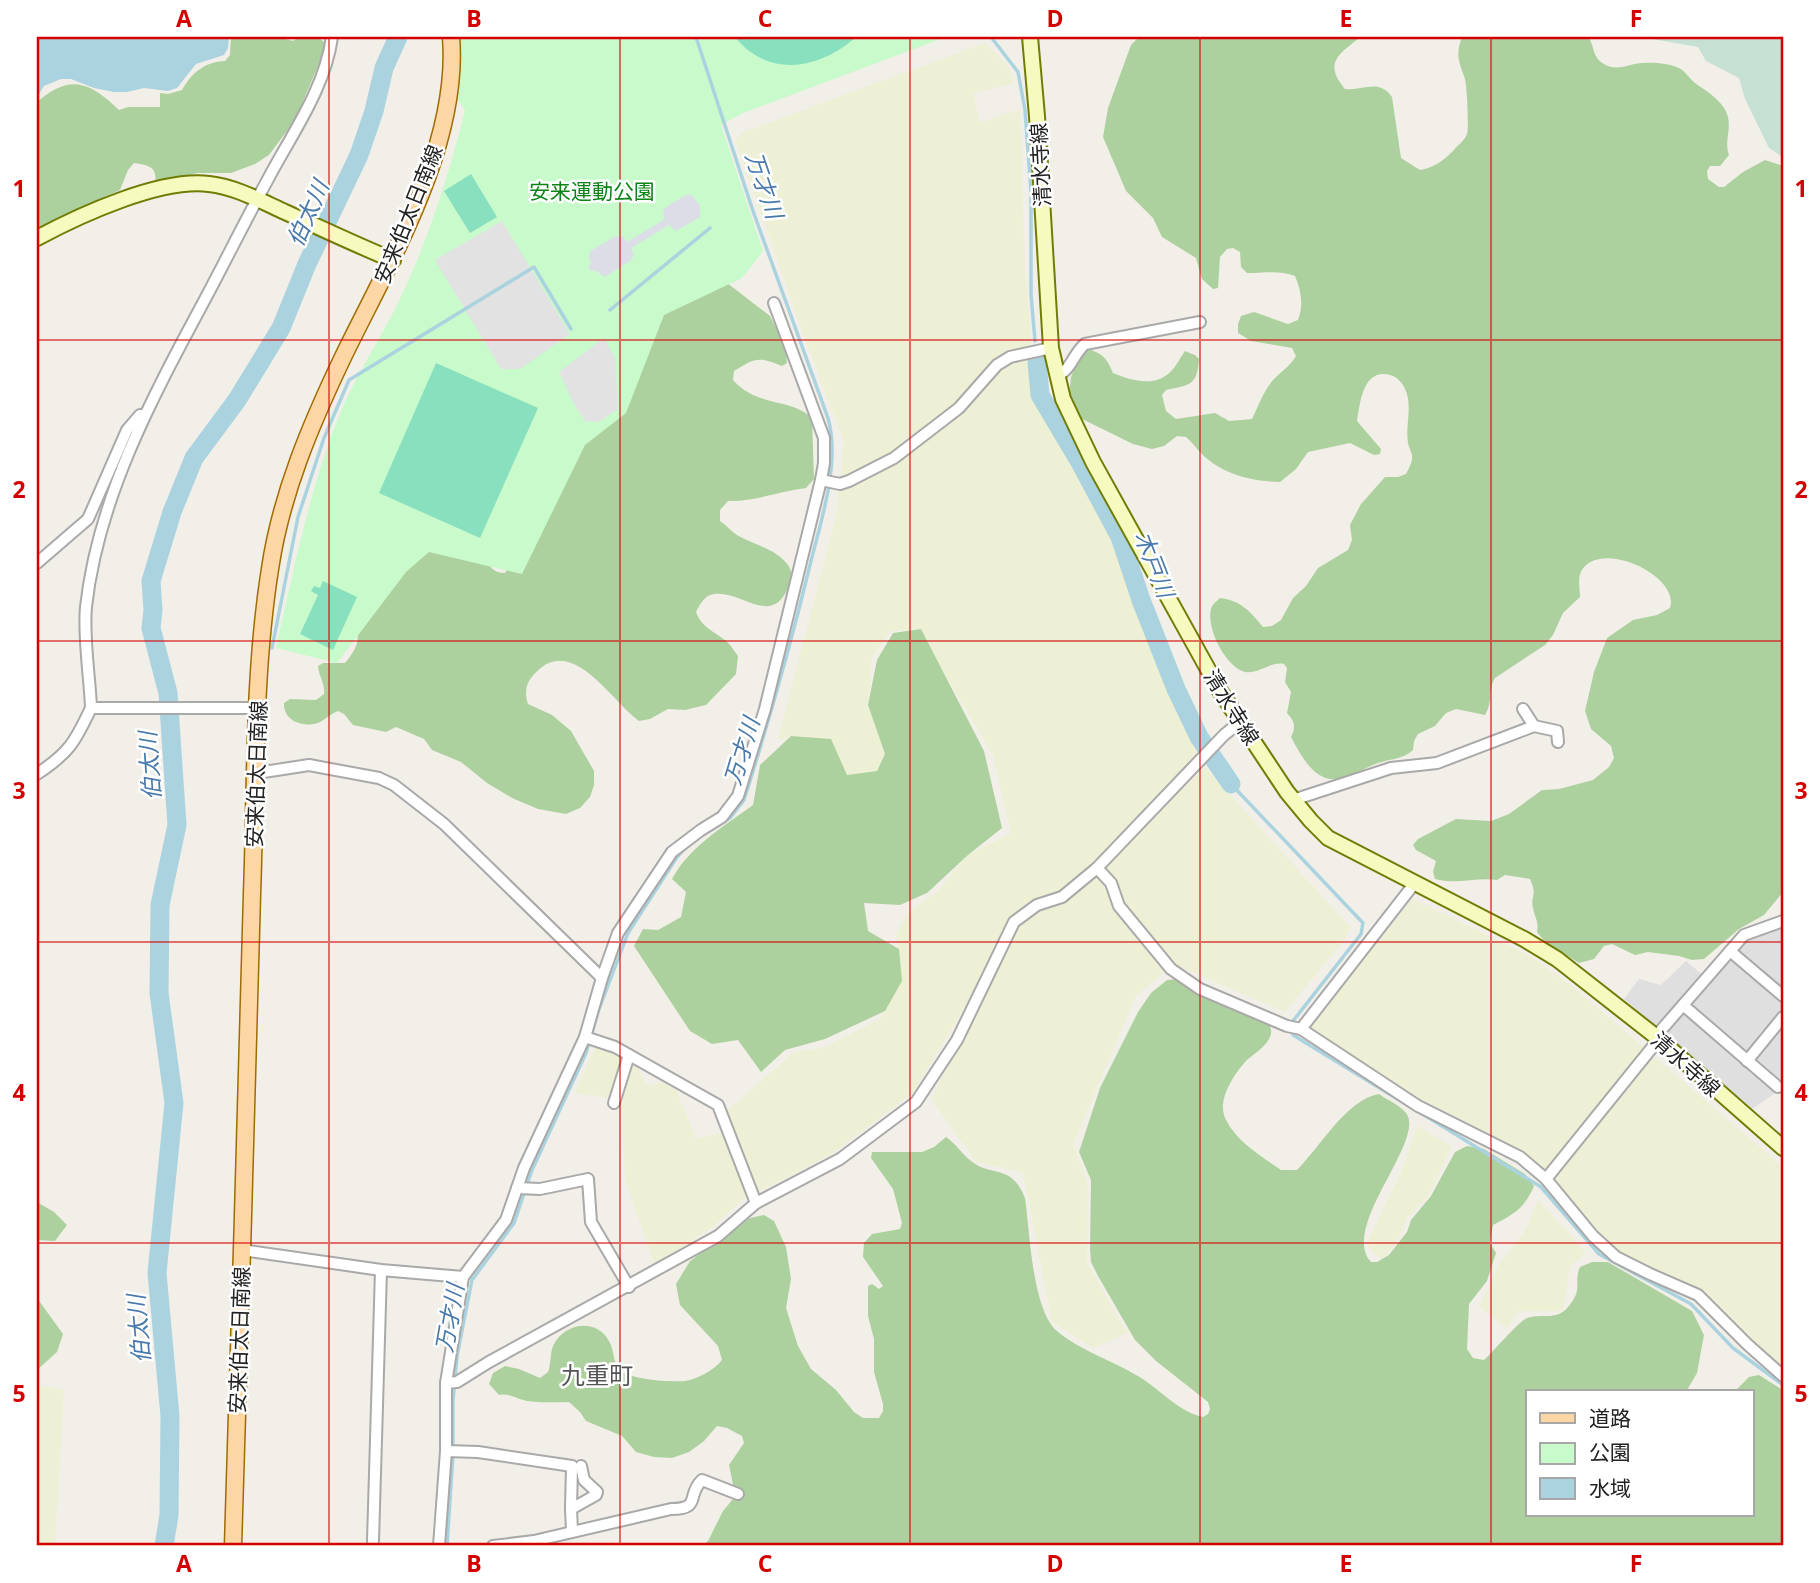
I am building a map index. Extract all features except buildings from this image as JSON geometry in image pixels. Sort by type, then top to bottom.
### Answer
[{"type":"main road","name":"安来伯太日南線","points":[[233,1546],[257,773],[248,708],[270,566],[292,480],[306,440],[343,358],[393,260],[438,142],[451,82],[451,37]]},
{"type":"main road","name":"清水寺線","points":[[1030,37],[1051,348],[1063,399],[1093,462],[1240,722],[1293,800],[1328,838],[1524,939],[1557,959],[1657,1037],[1783,1148]]},
{"type":"main road","points":[[37,238],[113,204],[169,186],[211,184],[261,201],[393,260]]},
{"type":"street","points":[[37,774],[75,743],[96,708],[86,609],[97,548],[133,440],[261,201],[317,86],[329,55],[331,37]]},
{"type":"street","points":[[439,1546],[452,1451],[451,1383],[463,1277],[506,1220],[524,1188],[524,1168],[586,1037],[618,933],[672,852],[722,817],[738,796],[765,709],[824,463],[824,438],[774,303]]},
{"type":"street","points":[[1056,376],[1066,370],[1077,352],[1086,344],[1200,322]]},
{"type":"street","points":[[821,480],[840,484],[894,458],[959,408],[997,365],[1010,357],[1051,348]]},
{"type":"street","points":[[37,563],[88,519],[127,430],[151,402]]},
{"type":"street","points":[[96,708],[248,708]]},
{"type":"street","points":[[1523,709],[1534,726],[1558,736],[1561,719]]},
{"type":"street","points":[[451,1383],[718,1236],[757,1203],[840,1159],[916,1102],[957,1040],[1014,922],[1037,905],[1062,897],[1097,868],[1224,735],[1240,722]]},
{"type":"street","points":[[1293,800],[1391,768],[1437,763],[1534,726]]},
{"type":"street","points":[[257,773],[309,765],[379,778],[394,785],[444,824],[602,978]]},
{"type":"street","points":[[1097,868],[1111,883],[1119,906],[1171,969],[1200,989],[1287,1026],[1301,1029],[1418,1106],[1520,1157],[1546,1179],[1593,1236],[1616,1256],[1650,1275],[1698,1295],[1783,1376]]},
{"type":"street","points":[[1301,1029],[1414,884]]},
{"type":"street","points":[[1546,1179],[1682,1005],[1744,935],[1783,921]]},
{"type":"street","points":[[1730,951],[1783,996]]},
{"type":"street","points":[[1682,1005],[1778,1087]]},
{"type":"street","points":[[1747,1061],[1783,1017]]},
{"type":"street","points":[[586,1037],[615,1047],[718,1105],[757,1203]]},
{"type":"street","points":[[614,1103],[629,1055]]},
{"type":"street","points":[[524,1188],[588,1179],[591,1222],[629,1287]]},
{"type":"street","points":[[242,1250],[382,1270],[463,1277]]},
{"type":"street","points":[[373,1541],[382,1270]]},
{"type":"street","points":[[452,1451],[478,1452],[572,1466],[572,1531]]},
{"type":"street","points":[[571,1509],[597,1492],[584,1480],[581,1466]]},
{"type":"street","points":[[493,1546],[534,1541],[671,1509],[685,1509],[691,1504],[702,1480],[738,1494]]},
{"type":"shaded area","points":[[686,195],[691,195],[700,205],[700,217],[676,231],[669,225],[631,248],[634,255],[631,260],[605,277],[595,270],[591,272],[588,266],[591,264],[590,251],[616,236],[623,237],[627,242],[665,219],[663,212],[666,207]]},
{"type":"shaded area","points":[[502,221],[570,334],[520,369],[501,369],[435,260]]},
{"type":"shaded area","points":[[604,338],[615,358],[618,409],[599,422],[585,421],[559,372]]},
{"type":"shaded area","points":[[1783,926],[1783,1088],[1752,1109],[1624,999],[1639,979],[1661,985],[1686,961],[1711,982],[1748,939]]},
{"type":"green space","points":[[231,37],[279,37],[293,41],[299,37],[318,37],[324,42],[324,52],[295,120],[269,155],[255,164],[231,173],[197,173],[155,185],[154,171],[134,163],[128,170],[120,190],[37,228],[37,102],[60,87],[79,85],[89,87],[119,110],[128,107],[160,107],[160,93],[182,90],[200,69],[211,63],[225,61],[230,55]]},
{"type":"green space","name":"安来運動公園","points":[[464,37],[946,37],[743,113],[721,125],[763,251],[742,278],[664,315],[626,413],[585,445],[522,574],[429,552],[406,572],[337,663],[276,648],[305,523],[333,432],[351,389],[409,280],[444,184],[465,111],[454,93],[457,42]]},
{"type":"green space","points":[[735,37],[856,37],[827,56],[795,65],[763,59],[748,50]]},
{"type":"green space","points":[[1139,37],[1360,37],[1336,60],[1335,72],[1338,80],[1345,89],[1376,87],[1387,91],[1392,97],[1401,158],[1420,170],[1442,161],[1467,134],[1466,83],[1458,54],[1462,37],[1589,37],[1600,62],[1613,67],[1646,63],[1675,66],[1721,104],[1729,120],[1729,155],[1720,166],[1710,166],[1707,171],[1708,179],[1719,187],[1724,187],[1765,160],[1783,166],[1783,892],[1764,915],[1739,929],[1704,959],[1692,960],[1648,952],[1635,955],[1612,944],[1604,946],[1594,959],[1579,963],[1545,942],[1537,932],[1530,879],[1505,875],[1497,880],[1435,879],[1433,872],[1436,861],[1416,850],[1413,845],[1418,839],[1456,819],[1491,821],[1509,814],[1542,790],[1559,789],[1593,780],[1609,767],[1614,758],[1611,746],[1591,729],[1585,711],[1594,672],[1607,638],[1633,620],[1657,615],[1670,608],[1670,596],[1663,583],[1650,573],[1635,564],[1618,559],[1602,559],[1589,563],[1580,574],[1580,597],[1563,613],[1545,645],[1495,678],[1485,715],[1456,709],[1446,713],[1435,726],[1418,734],[1413,750],[1409,753],[1337,779],[1329,779],[1315,772],[1303,759],[1291,737],[1294,725],[1287,713],[1291,692],[1285,682],[1287,668],[1284,664],[1247,672],[1235,667],[1222,652],[1213,633],[1210,614],[1212,606],[1220,598],[1239,604],[1263,627],[1272,626],[1281,620],[1293,598],[1306,586],[1318,568],[1348,550],[1352,540],[1350,525],[1361,504],[1385,477],[1406,474],[1412,457],[1407,436],[1408,402],[1404,387],[1397,378],[1381,374],[1374,377],[1364,389],[1357,421],[1381,449],[1380,454],[1374,455],[1350,443],[1308,452],[1296,469],[1280,482],[1250,479],[1222,469],[1205,457],[1186,437],[1177,436],[1164,446],[1152,449],[1133,444],[1080,418],[1069,395],[1071,377],[1088,349],[1104,357],[1113,373],[1141,381],[1155,380],[1168,374],[1185,351],[1195,355],[1199,359],[1196,375],[1191,383],[1166,390],[1162,395],[1166,411],[1176,419],[1215,413],[1229,421],[1252,419],[1268,387],[1296,356],[1292,348],[1251,341],[1238,333],[1241,316],[1254,312],[1288,324],[1298,320],[1301,298],[1295,276],[1277,272],[1247,273],[1241,267],[1240,252],[1233,248],[1227,249],[1220,257],[1218,288],[1213,289],[1202,279],[1196,258],[1162,237],[1153,218],[1126,191],[1103,137],[1108,108],[1131,45]]},
{"type":"green space","points":[[1641,37],[1783,37],[1783,157],[1769,148],[1745,99],[1739,78],[1706,61],[1698,47]]},
{"type":"green space","points":[[985,43],[1007,64],[1014,83],[974,93],[979,123],[1020,109],[1025,267],[1036,398],[1076,463],[1115,537],[1198,755],[1092,865],[1121,899],[1117,881],[1104,867],[1205,767],[1350,927],[1346,938],[1285,1012],[1174,964],[1136,996],[1073,1144],[1088,1184],[1087,1262],[1127,1333],[1093,1348],[1052,1322],[1023,1173],[976,1162],[931,1099],[986,993],[1014,931],[1041,910],[1048,909],[1040,898],[1010,918],[967,1003],[913,1093],[830,1155],[741,1201],[714,1226],[655,1266],[625,1180],[621,1100],[575,1093],[596,1046],[638,1065],[645,1086],[662,1082],[676,1090],[696,1139],[730,1130],[728,1110],[794,1052],[823,1048],[880,1019],[901,981],[896,933],[909,912],[938,891],[968,855],[1011,833],[993,755],[921,629],[891,631],[872,657],[868,705],[885,754],[877,771],[847,775],[791,736],[778,740],[837,512],[844,442],[735,140],[744,132]]},
{"type":"green space","points":[[471,174],[497,217],[470,233],[444,191]]},
{"type":"green space","points":[[722,279],[770,316],[786,348],[787,363],[782,366],[762,360],[752,361],[734,371],[733,380],[753,395],[794,407],[812,418],[814,479],[806,488],[748,500],[728,501],[720,510],[720,521],[737,535],[783,559],[791,570],[791,575],[782,598],[774,604],[756,604],[725,594],[708,596],[701,603],[696,612],[702,622],[728,643],[738,656],[736,674],[706,705],[685,710],[668,709],[650,719],[639,721],[602,685],[574,664],[560,661],[545,665],[528,684],[528,704],[552,715],[571,731],[594,771],[594,785],[590,797],[580,808],[566,814],[538,809],[512,798],[487,783],[461,762],[432,750],[424,739],[396,727],[386,732],[353,725],[338,711],[321,722],[312,724],[300,723],[290,718],[284,709],[284,703],[290,699],[316,700],[324,694],[318,666],[323,663],[345,663],[351,655],[357,642],[359,610],[433,548],[485,557],[492,569],[505,573],[627,337]]},
{"type":"green space","points":[[436,363],[538,408],[480,538],[379,493]]},
{"type":"green space","points":[[323,581],[357,597],[333,650],[300,634],[318,595],[311,591],[314,586],[320,588]]},
{"type":"green space","points":[[921,629],[984,751],[1002,828],[927,893],[900,905],[864,903],[868,931],[899,949],[902,981],[885,1011],[825,1039],[785,1050],[761,1072],[738,1040],[712,1044],[690,1031],[634,946],[643,929],[658,930],[681,917],[686,892],[672,879],[679,867],[697,847],[753,805],[760,765],[791,736],[831,739],[847,775],[877,771],[885,754],[868,705],[877,660],[893,633]]},
{"type":"green space","points":[[1412,899],[1532,957],[1573,987],[1783,1167],[1783,1369],[1700,1291],[1618,1251],[1518,1149],[1422,1100],[1309,1028]]},
{"type":"green space","points":[[1179,979],[1210,999],[1226,1002],[1258,1016],[1270,1026],[1271,1032],[1266,1044],[1245,1062],[1231,1081],[1224,1097],[1223,1113],[1243,1142],[1281,1170],[1297,1170],[1345,1114],[1367,1098],[1379,1094],[1406,1113],[1409,1126],[1405,1143],[1366,1228],[1364,1247],[1371,1262],[1377,1262],[1389,1255],[1407,1232],[1411,1220],[1431,1196],[1455,1152],[1467,1146],[1484,1149],[1525,1174],[1534,1186],[1518,1210],[1493,1225],[1490,1243],[1496,1253],[1487,1281],[1469,1304],[1467,1349],[1473,1358],[1484,1360],[1527,1318],[1564,1311],[1576,1295],[1580,1267],[1592,1262],[1608,1262],[1692,1311],[1704,1335],[1697,1373],[1687,1390],[1526,1390],[1526,1516],[1754,1516],[1754,1390],[1736,1390],[1749,1377],[1759,1375],[1783,1390],[1783,1546],[702,1546],[708,1541],[723,1511],[733,1499],[734,1489],[729,1465],[744,1443],[742,1436],[717,1426],[704,1441],[689,1452],[672,1458],[654,1457],[636,1452],[622,1436],[586,1421],[569,1402],[532,1402],[499,1395],[489,1384],[493,1373],[505,1366],[540,1378],[548,1372],[552,1349],[558,1338],[572,1328],[581,1326],[589,1326],[604,1334],[611,1345],[618,1368],[627,1374],[652,1380],[678,1381],[690,1380],[715,1367],[722,1360],[718,1346],[680,1305],[676,1284],[690,1261],[750,1218],[764,1215],[774,1221],[786,1247],[791,1279],[786,1308],[798,1346],[811,1369],[836,1390],[854,1412],[863,1418],[879,1418],[883,1404],[874,1372],[874,1339],[868,1316],[868,1286],[872,1284],[879,1289],[883,1286],[863,1257],[864,1243],[872,1234],[900,1229],[902,1223],[893,1189],[871,1158],[872,1152],[922,1152],[934,1147],[946,1137],[971,1161],[1008,1175],[1020,1187],[1025,1198],[1037,1288],[1042,1306],[1057,1331],[1075,1344],[1145,1380],[1176,1405],[1203,1417],[1210,1409],[1208,1402],[1156,1361],[1135,1340],[1091,1262],[1091,1180],[1079,1152],[1100,1088],[1138,1012],[1151,993],[1167,980]]},
{"type":"green space","points":[[1417,1126],[1452,1146],[1428,1196],[1407,1218],[1396,1244],[1381,1260],[1366,1244],[1401,1172]]},
{"type":"green space","points":[[1538,1200],[1586,1252],[1570,1267],[1563,1311],[1518,1311],[1507,1328],[1479,1307],[1498,1266],[1526,1229]]},
{"type":"green space","points":[[37,1202],[54,1212],[67,1225],[55,1241],[37,1240]]},
{"type":"green space","points":[[37,1298],[63,1334],[57,1352],[37,1370]]},
{"type":"green space","points":[[46,1386],[64,1390],[55,1546],[37,1546],[37,1389]]},
{"type":"water","points":[[37,37],[229,37],[224,55],[196,64],[177,88],[168,91],[144,88],[114,92],[71,79],[61,79],[44,86],[37,97]]},
{"type":"waterway","name":"伯太川","points":[[164,1546],[169,1515],[170,1416],[157,1273],[174,1103],[159,993],[160,905],[177,825],[168,693],[151,628],[151,581],[172,512],[194,458],[237,400],[281,328],[307,264],[359,155],[374,111],[384,68],[398,37]]},
{"type":"waterway","name":"万才川","points":[[696,37],[753,211],[828,418],[832,455],[828,494],[762,743],[744,800],[730,818],[723,822]]},
{"type":"waterway","name":"木戸川","points":[[991,37],[1018,72],[1025,110],[1031,192],[1031,295],[1035,341]]},
{"type":"waterway","points":[[610,310],[710,228]]},
{"type":"waterway","points":[[272,648],[298,517],[324,438],[349,380],[534,267],[571,329]]},
{"type":"waterway","name":"木戸川","points":[[1037,362],[1040,395],[1120,537],[1176,689],[1199,737],[1231,784]]},
{"type":"waterway","points":[[1231,784],[1363,923],[1361,934],[1293,1021],[1293,1035],[1409,1106]]},
{"type":"waterway","name":"万才川","points":[[702,835],[716,827]]},
{"type":"waterway","name":"万才川","points":[[447,1546],[457,1356],[472,1280],[514,1223],[532,1170],[586,1053],[599,1009],[628,933],[685,848]]},
{"type":"waterway","points":[[1416,1110],[1541,1187],[1599,1254],[1691,1304],[1733,1348],[1783,1385]]},
{"type":"district","name":"九重町","points":[[597,1374]]}]
